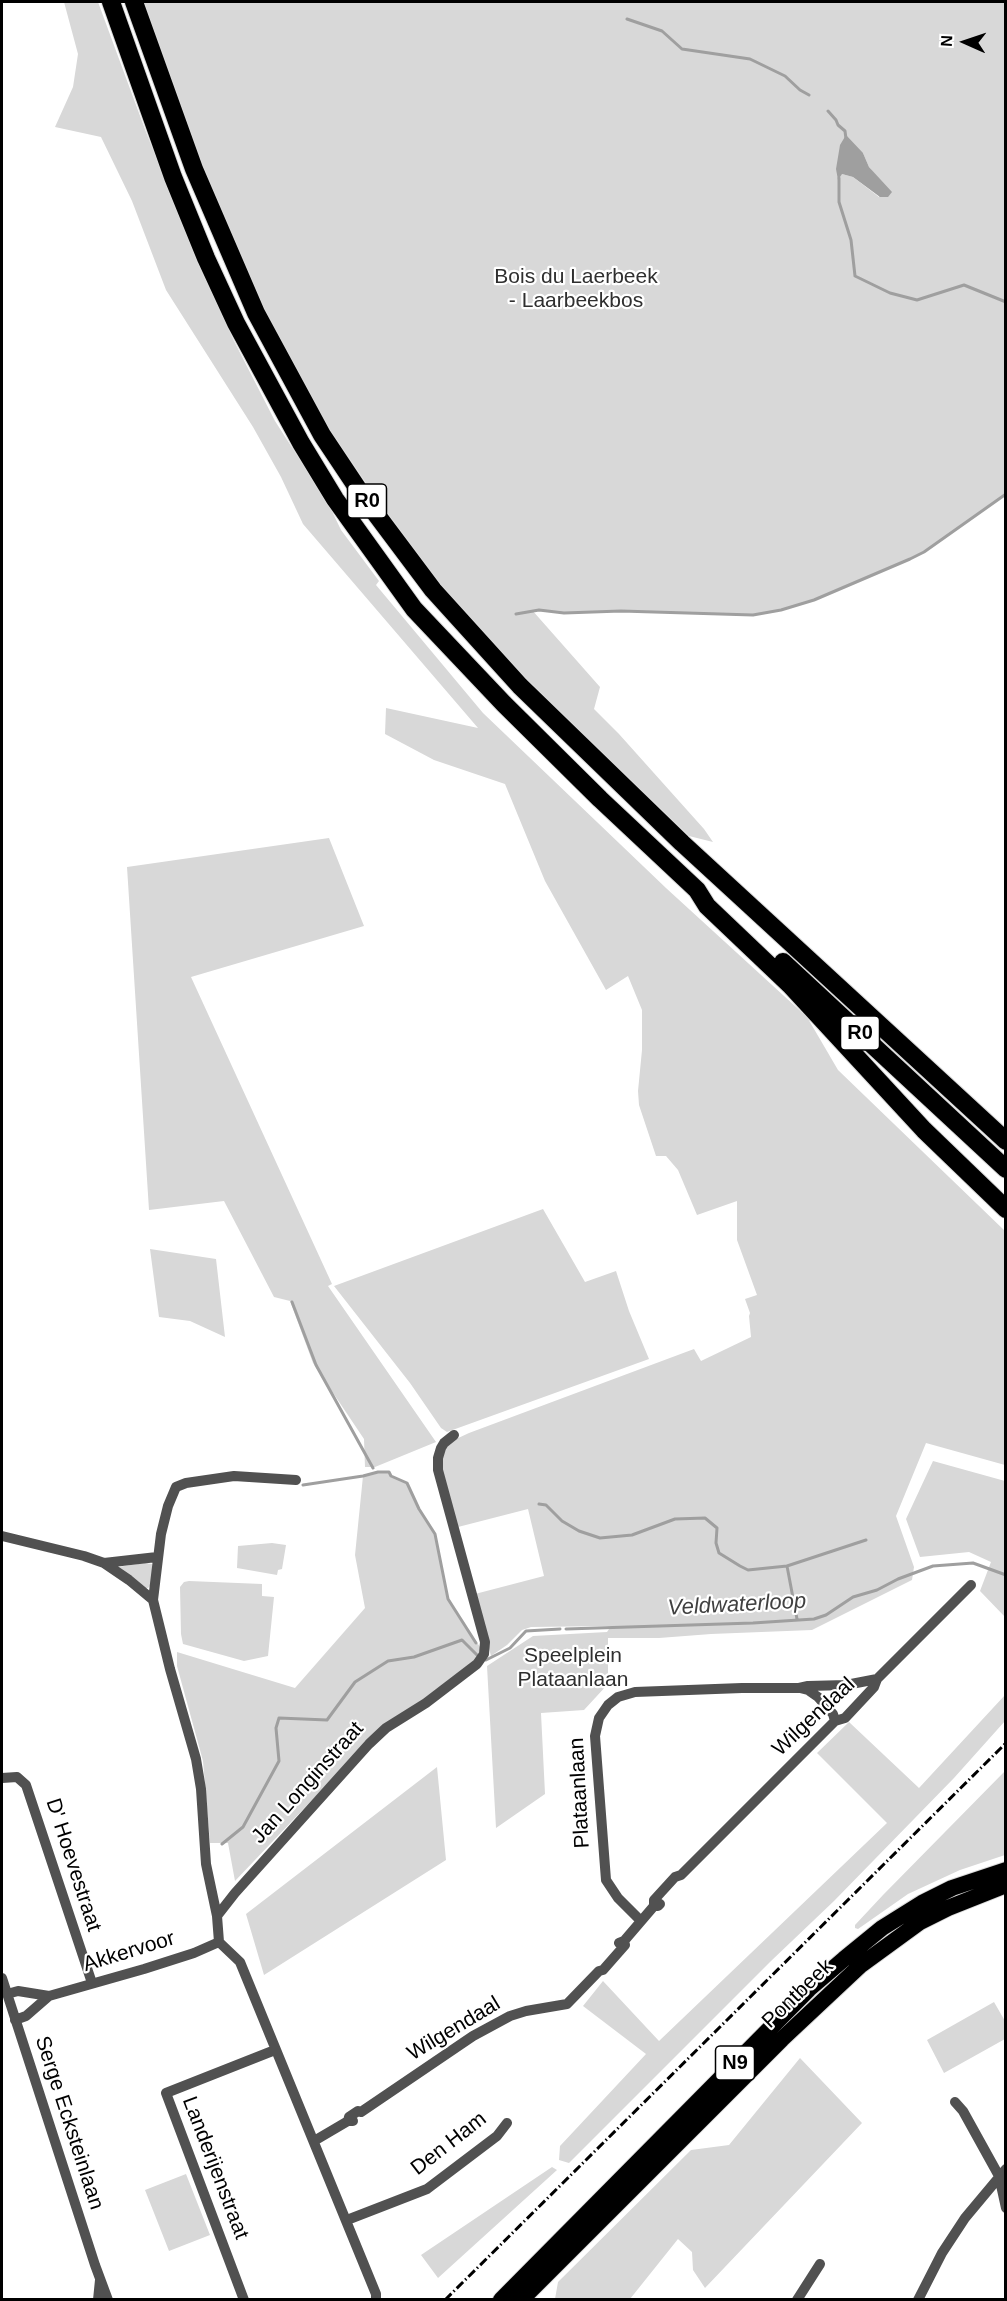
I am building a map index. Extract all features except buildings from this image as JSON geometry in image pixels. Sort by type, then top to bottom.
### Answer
[{"type":"highway","name":"R0","points":[[111,2],[173,177],[236,323],[266,382],[335,499],[414,609],[504,704],[600,799],[697,890],[714,898],[1005,1169]]},
{"type":"highway","name":"R0","points":[[134,2],[194,169],[256,313],[322,435],[364,498],[433,590],[520,686],[682,843],[1005,1141]]},
{"type":"highway","points":[[697,890],[707,906],[790,985],[924,1130],[1005,1209]]},
{"type":"highway","name":"N9","points":[[501,2300],[809,1989],[844,1959],[882,1928],[922,1903],[952,1888],[1005,1870]]},
{"type":"highway","name":"Pontbeek","points":[[521,2300],[782,2039],[861,1965],[920,1922],[948,1908],[1005,1886]]},
{"type":"street","name":"Jan Longinstraat","points":[[217,1916],[369,1743],[386,1728],[426,1703],[477,1664],[484,1654],[485,1642],[438,1470],[441,1448],[454,1435]]},
{"type":"street","points":[[296,1480],[234,1476],[186,1483],[176,1487],[168,1506],[157,1557],[153,1600],[196,1759],[201,1789],[206,1864],[217,1916],[219,1942],[240,1962],[347,2220],[376,2294],[376,2300]]},
{"type":"street","points":[[2,1536],[104,1563],[153,1600]]},
{"type":"street","points":[[104,1563],[157,1557]]},
{"type":"street","name":"Wilgendaal","points":[[314,2141],[348,2121],[349,2117],[358,2111],[361,2112],[473,2036],[500,2021],[526,2011],[567,2004],[599,1971],[600,1965],[619,1942],[624,1941],[654,1906],[658,1906],[681,1881],[681,1875],[835,1720],[845,1718],[874,1687],[877,1679],[971,1585]]},
{"type":"street","name":"Plataanlaan","points":[[641,1921],[618,1898],[606,1880],[596,1736],[596,1726],[603,1711],[618,1697],[635,1692],[800,1688],[846,1685],[877,1679]]},
{"type":"street","points":[[800,1688],[818,1697],[833,1714],[835,1720]]},
{"type":"street","name":"D' Hoevestraat","points":[[2,1778],[17,1777],[26,1785],[92,1983]]},
{"type":"street","name":"Akkervoor","points":[[15,2020],[26,2016],[49,1996],[194,1953],[219,1942]]},
{"type":"street","name":"Serge Ecksteinlaan","points":[[2,1978],[108,2300]]},
{"type":"street","name":"Akkervoor","points":[[7,1994],[18,1991],[49,1996]]},
{"type":"street","name":"Landerijenstraat","points":[[243,2299],[166,2093],[275,2050]]},
{"type":"street","points":[[955,2102],[1002,2173],[1005,2208]]},
{"type":"street","name":"Den Ham","points":[[347,2220],[427,2189],[497,2136],[507,2123]]},
{"type":"street","points":[[918,2300],[942,2253],[965,2218],[1002,2173]]},
{"type":"street","points":[[797,2300],[820,2264]]},
{"type":"street","name":"Serge Ecksteinlaan","points":[[98,2300],[100,2280]]},
{"type":"green space","name":"Speelplein Plataanlaan","points":[[64,2],[98,2],[198,263],[234,341],[275,421],[329,505],[341,530],[379,581],[376,585],[483,713],[666,888],[807,1017],[838,1070],[1005,1231],[1005,1465],[926,1443],[896,1516],[914,1567],[912,1580],[812,1630],[659,1638],[608,1638],[608,1684],[584,1710],[541,1713],[545,1794],[496,1828],[487,1666],[533,1636],[607,1632],[611,1626],[531,1627],[522,1630],[507,1645],[491,1656],[475,1594],[544,1576],[528,1509],[458,1527],[443,1478],[442,1458],[447,1446],[469,1433],[694,1349],[701,1361],[751,1337],[750,1313],[745,1299],[757,1295],[737,1240],[737,1201],[697,1215],[678,1170],[666,1156],[656,1156],[639,1105],[642,1010],[628,976],[606,990],[545,881],[505,784],[434,760],[385,734],[386,708],[478,728],[303,524],[281,477],[253,427],[166,290],[132,201],[101,137],[55,127],[73,87],[78,54]]},
{"type":"green space","name":"Bois du Laerbeek - Laarbeekbos","points":[[144,2],[1005,2],[1005,494],[924,552],[814,600],[781,610],[753,615],[621,611],[564,613],[532,610],[600,687],[594,709],[704,829],[713,842],[689,836],[526,679],[440,584],[372,492],[330,430],[264,309],[203,166]],"holes":[[[863,153],[869,167],[882,183],[879,197],[853,177],[842,174]]]},
{"type":"green space","points":[[329,838],[364,926],[191,977],[332,1284],[328,1286],[436,1442],[375,1467],[365,1467],[364,1439],[313,1363],[290,1301],[274,1297],[224,1201],[149,1210],[127,867]]},
{"type":"green space","points":[[543,1209],[585,1282],[616,1271],[629,1311],[649,1359],[447,1432],[441,1428],[410,1383],[334,1286]]},
{"type":"green space","points":[[150,1249],[216,1259],[225,1337],[190,1321],[159,1317]]},
{"type":"green space","points":[[933,1461],[1005,1481],[1005,1617],[980,1591],[991,1562],[969,1552],[920,1557],[906,1519]]},
{"type":"green space","points":[[389,1472],[391,1476],[407,1483],[419,1509],[435,1534],[448,1599],[482,1650],[481,1656],[331,1780],[235,1881],[228,1843],[210,1843],[203,1761],[177,1666],[177,1652],[295,1688],[365,1608],[355,1555],[363,1476]]},
{"type":"green space","points":[[272,1543],[286,1545],[282,1569],[278,1570],[277,1575],[237,1568],[238,1546]]},
{"type":"green space","points":[[152,1564],[153,1568],[151,1585],[148,1588],[118,1567]]},
{"type":"green space","points":[[184,1582],[262,1584],[262,1596],[274,1597],[268,1656],[244,1661],[183,1644],[180,1587]]},
{"type":"green space","points":[[1005,1695],[1005,1721],[954,1778],[834,1901],[569,2163],[559,2160],[560,2146],[646,2054],[583,2006],[603,1981],[659,2041],[887,1823],[817,1753],[849,1722],[919,1788]]},
{"type":"green space","points":[[437,1767],[446,1860],[264,1975],[246,1914]]},
{"type":"green space","points":[[1005,1771],[1005,1855],[960,1870],[908,1894],[858,1929],[855,1928],[855,1925],[883,1895]]},
{"type":"green space","points":[[994,2002],[1005,2021],[1005,2039],[944,2073],[927,2040]]},
{"type":"green space","points":[[800,2058],[862,2123],[705,2288],[693,2270],[692,2252],[678,2239],[630,2299],[555,2299],[558,2282],[691,2150],[729,2145]]},
{"type":"green space","points":[[552,2167],[557,2170],[438,2278],[421,2255]]},
{"type":"green space","points":[[186,2174],[210,2235],[169,2251],[145,2190]]},
{"type":"shaded area","points":[[846,135],[863,153],[869,167],[892,192],[888,197],[880,197],[853,177],[842,174],[838,180],[836,169],[840,145]]},
{"type":"waterway","points":[[627,19],[662,31],[682,49],[750,59],[785,76],[809,95]]},
{"type":"waterway","points":[[828,111],[845,131],[846,139]]},
{"type":"waterway","points":[[839,178],[839,202],[851,240],[855,276],[890,293],[917,300],[964,285],[1006,302]]},
{"type":"waterway","points":[[516,614],[539,610],[564,613],[621,611],[753,615],[781,610],[814,600],[924,552],[1006,494]]},
{"type":"waterway","points":[[292,1302],[316,1365],[373,1468]]},
{"type":"waterway","points":[[303,1485],[378,1472],[389,1472],[391,1476],[407,1483],[419,1509],[435,1534],[448,1599],[476,1643]]},
{"type":"waterway","points":[[539,1504],[546,1505],[562,1521],[579,1531],[600,1538],[632,1535],[675,1519],[705,1518],[717,1528],[716,1543],[719,1553],[740,1566],[748,1570],[787,1566],[797,1619]]},
{"type":"waterway","points":[[787,1566],[866,1540]]},
{"type":"waterway","name":"Veldwaterloop","points":[[566,1629],[814,1619],[826,1615],[853,1597],[877,1590],[898,1579],[933,1566],[973,1563],[1006,1575]]},
{"type":"waterway","name":"Veldwaterloop","points":[[486,1660],[510,1648],[526,1631],[560,1629]]},
{"type":"waterway","name":"Veldwaterloop","points":[[222,1844],[243,1827],[279,1761],[276,1728],[279,1718],[327,1720],[355,1682],[388,1661],[414,1657],[462,1640],[477,1655]]},
{"type":"railway","points":[[445,2300],[1006,1743]]}]
